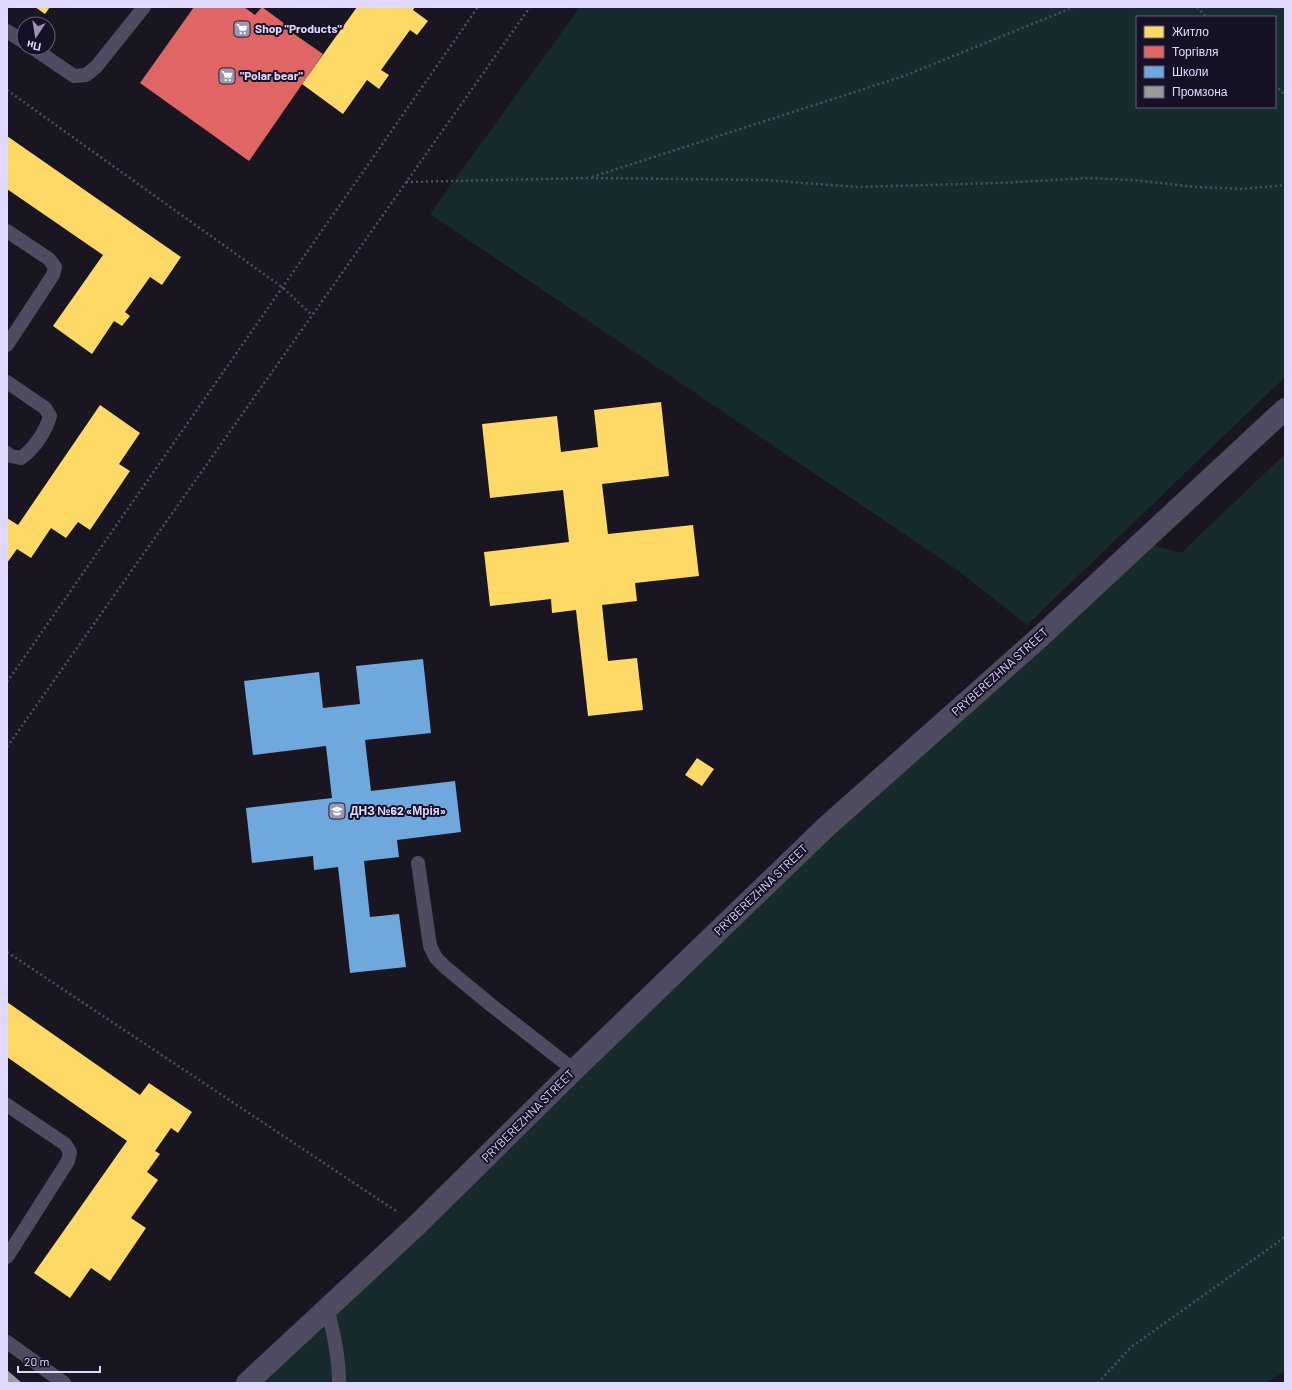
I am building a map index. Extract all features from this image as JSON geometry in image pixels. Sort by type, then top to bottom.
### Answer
[{"type":"street","name":"PRYBEREZHNA STREET","points":[[247,1383],[417,1225],[574,1070],[826,827],[1046,630],[1285,409]]},
{"type":"lane","points":[[44,56],[74,76],[86,75],[96,67],[144,7]]},
{"type":"lane","points":[[7,31],[16,37]]},
{"type":"lane","points":[[7,231],[49,259],[55,267],[53,275],[7,345]]},
{"type":"lane","points":[[7,382],[45,408],[50,416],[48,425],[28,453],[21,458],[11,456],[7,453]]},
{"type":"lane","points":[[418,863],[430,946],[436,958],[491,1005],[574,1070]]},
{"type":"lane","points":[[7,1105],[65,1144],[70,1152],[68,1161],[7,1257]]},
{"type":"lane","points":[[327,1309],[335,1335],[339,1383]]},
{"type":"lane","points":[[7,1342],[64,1383]]},
{"type":"path","points":[[7,682],[478,7]]},
{"type":"path","points":[[7,747],[530,7]]},
{"type":"path","points":[[590,178],[904,76],[1074,7]]},
{"type":"path","points":[[1197,7],[1205,16]]},
{"type":"path","points":[[1276,86],[1285,95]]},
{"type":"path","points":[[7,90],[282,287],[312,315]]},
{"type":"path","points":[[406,182],[590,178],[765,180],[856,187],[999,183],[1090,178],[1132,180],[1197,187],[1234,189],[1285,185]]},
{"type":"path","points":[[7,952],[417,1225]]},
{"type":"path","points":[[1098,1383],[1130,1348],[1285,1237]]},
{"type":"green space","points":[[580,7],[1285,7],[1285,377],[1027,625],[956,569],[430,214]]},
{"type":"green space","points":[[1285,454],[1285,1371],[1266,1383],[247,1383],[1141,542],[1181,553]]},
{"type":"building: Житло","points":[[35,7],[50,7],[45,14]]},
{"type":"building: Житло","points":[[357,7],[415,7],[413,10],[428,21],[417,35],[410,30],[381,70],[389,75],[379,89],[367,80],[343,114],[302,84]]},
{"type":"building: Житло","points":[[7,136],[181,257],[162,285],[150,277],[125,312],[130,316],[122,326],[114,321],[92,354],[53,326],[103,255],[7,189]]},
{"type":"building: Житло","points":[[661,402],[669,476],[602,484],[608,534],[693,525],[699,576],[635,583],[637,601],[602,605],[608,661],[637,658],[643,710],[588,716],[576,610],[552,613],[551,599],[490,606],[484,552],[569,542],[563,490],[490,498],[482,424],[557,416],[561,452],[598,447],[594,410]]},
{"type":"building: Житло","points":[[100,405],[140,433],[119,464],[130,471],[90,530],[78,522],[66,538],[51,528],[31,558],[17,549],[7,563],[7,518],[18,525]]},
{"type":"building: Житло","points":[[697,758],[714,769],[702,786],[685,775]]},
{"type":"building: Житло","points":[[7,1002],[140,1095],[149,1083],[192,1112],[178,1133],[171,1128],[155,1151],[160,1154],[147,1172],[158,1180],[131,1218],[146,1228],[110,1281],[91,1268],[70,1298],[34,1273],[127,1141],[7,1057]]},
{"type":"building: Торгівля","points":[[194,7],[244,7],[255,15],[262,7],[285,24],[284,27],[323,54],[249,161],[140,83]]},
{"type":"building: Школи","points":[[423,659],[431,733],[365,740],[371,791],[455,781],[461,832],[397,840],[399,857],[364,861],[370,917],[399,914],[406,967],[350,973],[338,867],[314,870],[313,856],[252,863],[246,808],[332,798],[326,746],[253,755],[244,681],[319,672],[323,708],[360,704],[356,666]]},
{"type":"building: Промзона","points":[[7,1370],[22,1383],[7,1383]]},
{"type":"place","name":"Shop \"Products\"","points":[[242,29]]},
{"type":"place","name":"\"Polar bear\"","points":[[227,76]]},
{"type":"place","name":"ДНЗ №62 «Мрія»","points":[[337,811]]}]
